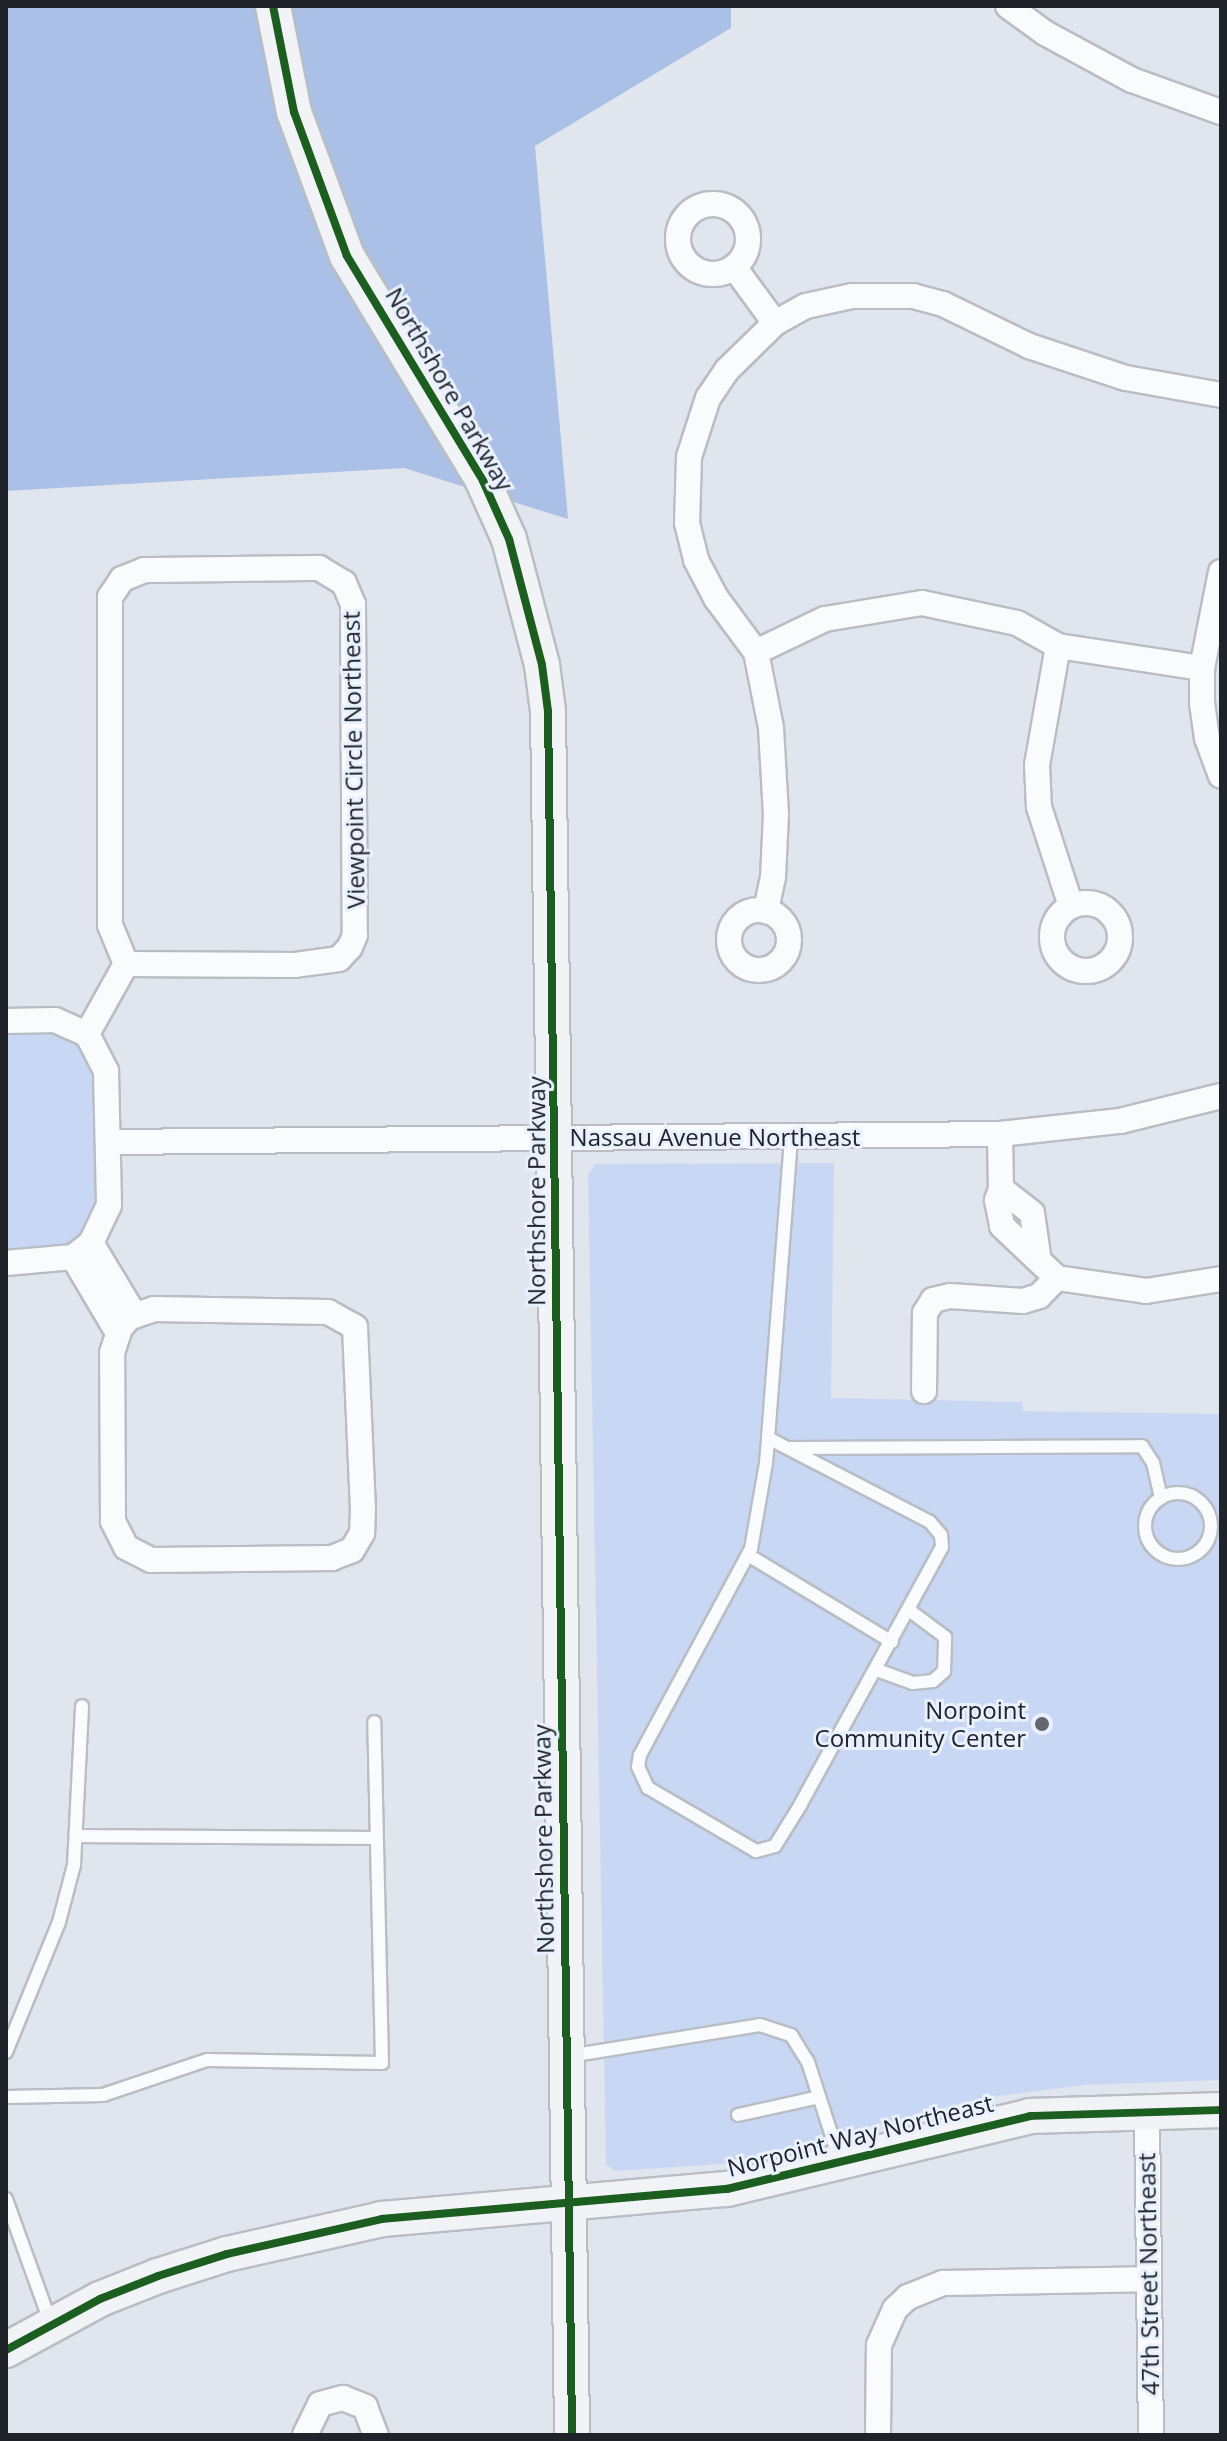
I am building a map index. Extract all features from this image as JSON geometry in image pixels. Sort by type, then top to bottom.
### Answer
[{"type":"street","name":"Northshore Parkway","points":[[273,6],[294,112],[347,256],[483,481],[509,539],[528,601],[542,665],[553,780],[572,2435]]},
{"type":"street","points":[[1008,6],[1045,33],[1132,80],[1221,112]]},
{"type":"street","points":[[734,267],[775,323]]},
{"type":"street","points":[[766,911],[773,877],[776,814],[771,728],[756,652],[716,598],[696,560],[687,523],[689,457],[708,398],[727,370],[775,323],[806,306],[852,296],[913,296],[943,304],[1029,346],[1126,378],[1221,395]]},
{"type":"street","name":"Viewpoint Circle Northeast","points":[[144,570],[330,570],[344,583],[353,604],[355,935],[350,947],[339,959],[295,965],[126,964],[110,925],[107,617],[114,589],[132,572],[144,570]]},
{"type":"street","points":[[1221,572],[1202,668],[1207,738],[1221,776]]},
{"type":"street","points":[[756,652],[825,619],[922,603],[1017,623],[1058,646],[1202,668]]},
{"type":"street","points":[[1058,646],[1037,765],[1039,807],[1071,906]]},
{"type":"street","points":[[87,1034],[126,964]]},
{"type":"street","points":[[6,1021],[55,1020],[87,1034],[106,1071],[109,1205],[82,1250],[6,1263]]},
{"type":"street","name":"Nassau Avenue Northeast","points":[[108,1142],[1000,1134],[1120,1121],[1221,1096]]},
{"type":"street","points":[[1000,1134],[1001,1189],[1032,1213],[1038,1255],[1057,1278],[1146,1291],[1221,1279]]},
{"type":"street","points":[[82,1250],[126,1324]]},
{"type":"street","points":[[924,1391],[925,1313],[933,1300],[950,1296],[1023,1301],[1039,1296],[1057,1278]]},
{"type":"street","points":[[154,1309],[328,1312],[350,1320],[360,1352],[363,1508],[362,1533],[352,1550],[332,1558],[151,1560],[126,1547],[113,1521],[112,1353],[126,1324],[154,1309]]},
{"type":"street","name":"Norpoint Way Northeast","points":[[6,2350],[51,2324],[158,2276],[294,2237],[382,2219],[727,2189],[1030,2116],[1221,2110]]},
{"type":"street","name":"47th Street Northeast","points":[[1147,2113],[1145,2279],[1151,2435]]},
{"type":"street","points":[[878,2435],[877,2363],[884,2328],[908,2297],[943,2283],[1145,2279]]},
{"type":"street","points":[[305,2435],[312,2413],[331,2399],[343,2398],[365,2407],[376,2435]]},
{"type":"lane","points":[[768,1438],[937,1527],[942,1547],[877,1670],[775,1846],[747,1849],[648,1788],[641,1780],[640,1755],[748,1555],[768,1438],[791,1137]]},
{"type":"lane","points":[[787,1448],[1142,1446],[1153,1463],[1161,1498]]},
{"type":"lane","points":[[1193,1497],[1208,1512],[1209,1534],[1198,1552],[1178,1560],[1150,1545],[1147,1514],[1161,1498],[1193,1497]]},
{"type":"lane","points":[[748,1555],[892,1642]]},
{"type":"lane","points":[[877,1670],[913,1683],[933,1681],[944,1671],[945,1637],[909,1610]]},
{"type":"lane","points":[[6,2052],[59,1922],[77,1836],[82,1706]]},
{"type":"lane","points":[[6,2097],[103,2095],[207,2060],[382,2063],[374,1838],[374,1722]]},
{"type":"lane","points":[[77,1836],[374,1838]]},
{"type":"lane","points":[[566,2056],[760,2025],[791,2035],[808,2062],[840,2161]]},
{"type":"lane","points":[[738,2115],[819,2097]]},
{"type":"lane","points":[[6,2199],[51,2324]]},
{"type":"shaded area","points":[[6,6],[731,8],[731,28],[535,146],[568,519],[404,468],[6,491]]},
{"type":"shaded area","points":[[55,1020],[106,1071],[109,1205],[91,1243],[6,1262],[6,1021]]},
{"type":"shaded area","points":[[834,1163],[831,1398],[1022,1402],[1023,1411],[1221,1414],[1221,2080],[1084,2085],[983,2098],[722,2164],[615,2171],[606,2164],[588,1175],[595,1164]]},
{"type":"cycle path","points":[[273,6],[294,112],[347,256],[483,481],[509,539],[542,665],[548,711],[572,2435]]},
{"type":"cycle path","points":[[6,2350],[100,2299],[158,2276],[227,2254],[382,2219],[727,2189],[1030,2116],[1221,2110]]},
{"type":"place","name":"Norpoint Community Center","points":[[1042,1724]]}]
